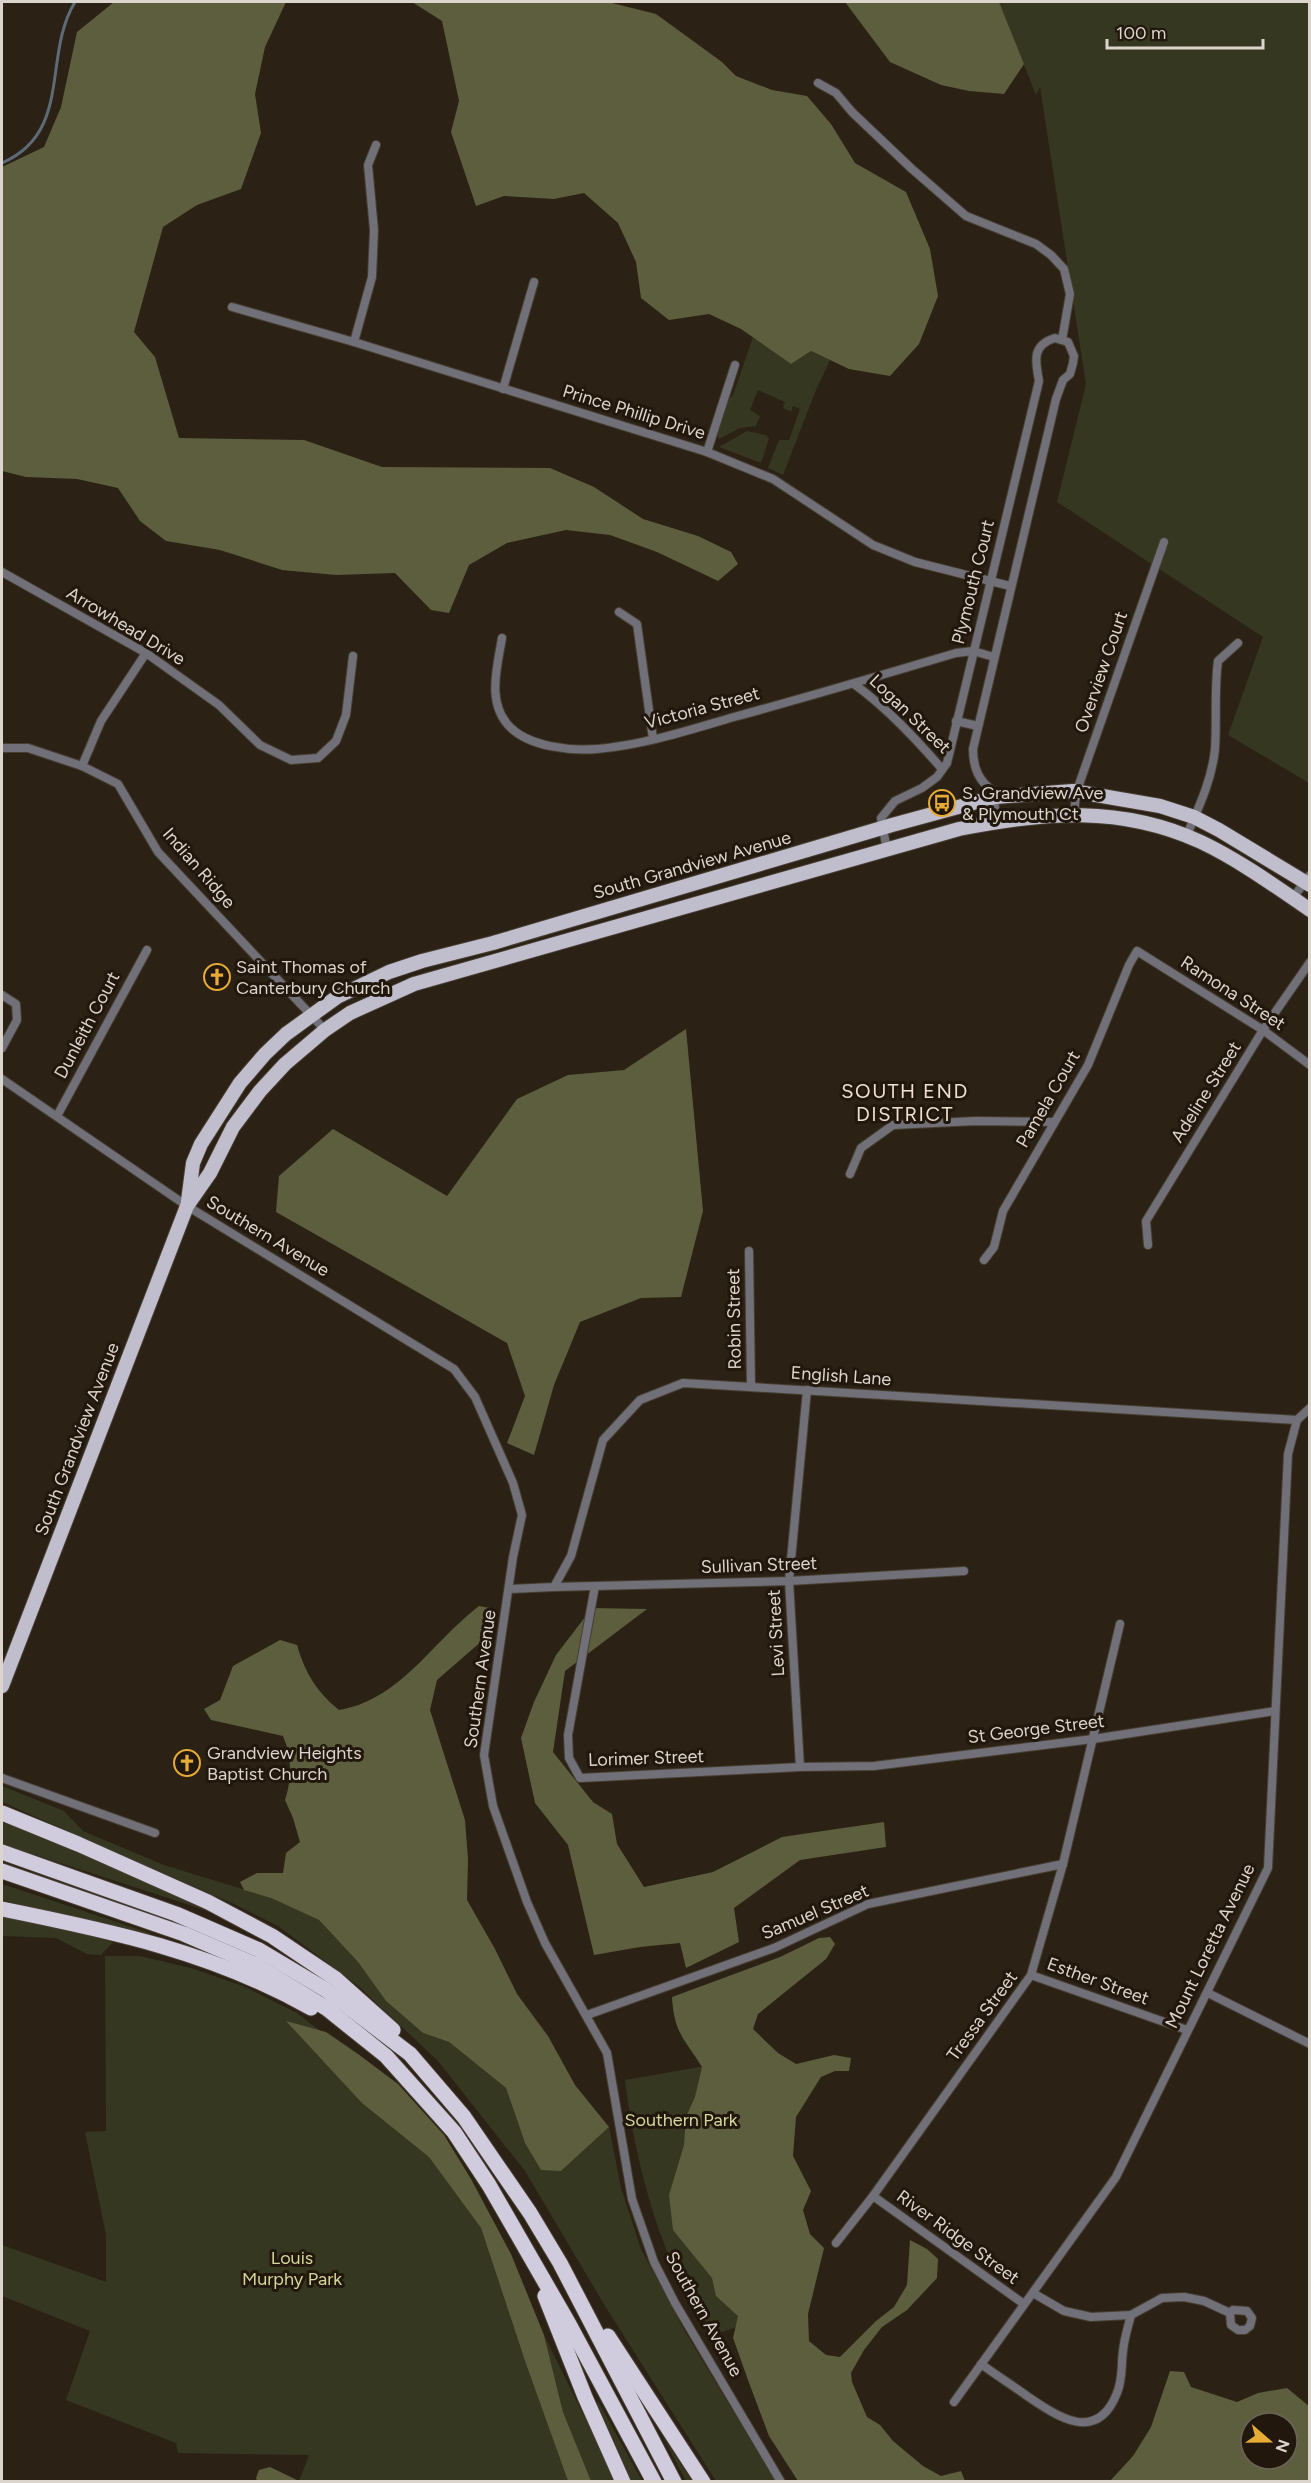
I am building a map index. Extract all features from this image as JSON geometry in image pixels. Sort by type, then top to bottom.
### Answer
[{"type":"highway","points":[[2,1813],[208,1902],[279,1940],[336,1979],[407,2044],[410,2054]]},
{"type":"highway","points":[[2,1852],[176,1914],[259,1950],[317,1984],[410,2054],[440,2086],[481,2139],[703,2481]]},
{"type":"highway","points":[[2,1871],[191,1937],[254,1964],[326,2008],[386,2056],[454,2132],[520,2235],[654,2481]]},
{"type":"highway","points":[[2,1909],[87,1926],[209,1960],[286,1994],[356,2041],[386,2056]]},
{"type":"highway","points":[[520,2235],[585,2397],[624,2481]]},
{"type":"highway","points":[[560,2263],[674,2481]]},
{"type":"main road","name":"South Grandview Avenue","points":[[188,1206],[192,1164],[221,1110],[265,1054],[311,1015],[337,997],[389,972],[882,826],[999,795],[1076,793],[1160,806],[1194,818],[1308,880]]},
{"type":"main road","name":"South Grandview Avenue","points":[[2,1686],[188,1206],[210,1173],[233,1127],[260,1091],[285,1064],[325,1030],[350,1013],[414,984],[959,829],[1028,817],[1094,814],[1131,820],[1186,837],[1210,848],[1310,910]]},
{"type":"main road","points":[[496,942],[501,960]]},
{"type":"street","points":[[818,83],[836,93],[903,160],[966,216],[1036,244],[1052,255],[1064,269],[1070,294],[1062,340]]},
{"type":"street","points":[[354,342],[372,277],[374,230],[368,165],[376,145]]},
{"type":"street","points":[[503,389],[534,282]]},
{"type":"street","name":"Prince Phillip Drive","points":[[232,307],[354,342],[707,452],[773,478],[873,545],[915,562],[1010,586]]},
{"type":"street","name":"Plymouth Court","points":[[882,826],[881,818],[895,801],[922,788],[937,777],[947,763],[1038,381],[1036,352],[1040,345],[1055,338],[1068,342],[1072,349],[1073,363],[1070,374],[1064,380],[1056,399],[973,749],[973,763],[978,775],[999,795]]},
{"type":"street","points":[[707,452],[735,365]]},
{"type":"street","name":"Overview Court","points":[[1074,815],[1076,793],[1164,542]]},
{"type":"street","name":"Arrowhead Drive","points":[[2,572],[146,653],[219,705],[260,746],[291,760],[318,758],[336,741],[346,715],[352,656]]},
{"type":"street","points":[[618,612],[637,624],[653,740]]},
{"type":"street","points":[[956,653],[973,638],[979,628]]},
{"type":"street","name":"Victoria Street","points":[[502,638],[495,681],[497,706],[503,719],[520,735],[533,741],[586,749],[653,740],[956,653],[973,651],[994,657]]},
{"type":"street","points":[[1186,837],[1206,787],[1214,752],[1215,679],[1218,662],[1238,643]]},
{"type":"street","points":[[82,766],[101,721],[146,653]]},
{"type":"street","name":"Logan Street","points":[[854,684],[891,715],[930,753],[942,769]]},
{"type":"street","points":[[956,721],[978,726]]},
{"type":"street","name":"Indian Ridge","points":[[2,748],[28,748],[82,766],[118,784],[158,852],[325,1030]]},
{"type":"street","points":[[996,821],[999,795]]},
{"type":"street","points":[[882,826],[887,850]]},
{"type":"street","points":[[1292,898],[1308,880]]},
{"type":"street","name":"Dunleith Court","points":[[57,1116],[147,950]]},
{"type":"street","name":"Ramona Street","points":[[1137,951],[1263,1030],[1310,1065]]},
{"type":"street","name":"Pamela Court","points":[[984,1260],[994,1247],[1003,1211],[1088,1065],[1129,965],[1137,951]]},
{"type":"street","name":"Adeline Street","points":[[1148,1245],[1146,1221],[1263,1030],[1310,962]]},
{"type":"street","points":[[2,995],[16,1004],[17,1020],[2,1048]]},
{"type":"street","name":"Southern Avenue","points":[[2,1079],[188,1206],[454,1369],[475,1397],[513,1482],[522,1515],[513,1557],[484,1755],[493,1806],[527,1902],[545,1943],[607,2053],[632,2199],[654,2262],[675,2303],[781,2481]]},
{"type":"street","points":[[850,1174],[861,1148],[893,1125],[976,1121],[1054,1122]]},
{"type":"street","name":"Robin Street","points":[[749,1251],[752,1386]]},
{"type":"street","name":"English Lane","points":[[554,1587],[571,1556],[603,1440],[640,1400],[683,1383],[1297,1420]]},
{"type":"street","name":"Levi Street","points":[[800,1767],[789,1581],[807,1390]]},
{"type":"street","points":[[1297,1420],[1310,1408]]},
{"type":"street","name":"Mount Loretta Avenue","points":[[954,2402],[1116,2177],[1268,1868],[1288,1454],[1297,1420]]},
{"type":"street","name":"Sullivan Street","points":[[554,1587],[789,1581],[964,1571]]},
{"type":"street","points":[[510,1589],[554,1587]]},
{"type":"street","name":"Lorimer Street","points":[[596,1587],[568,1735],[569,1758],[580,1778],[800,1767]]},
{"type":"street","name":"Tressa Street","points":[[836,2243],[873,2196],[1031,1975],[1062,1864],[1120,1624]]},
{"type":"street","name":"St George Street","points":[[800,1767],[874,1766],[1093,1739],[1275,1711]]},
{"type":"street","points":[[2,1778],[155,1833]]},
{"type":"street","name":"Samuel Street","points":[[587,2016],[774,1948],[868,1904],[1062,1864]]},
{"type":"street","name":"Esther Street","points":[[1031,1975],[1187,2030]]},
{"type":"street","points":[[1208,1993],[1310,2044]]},
{"type":"street","name":"River Ridge Street","points":[[873,2196],[1024,2304]]},
{"type":"street","name":"River Ridge Street","points":[[1033,2293],[1053,2306],[1076,2315],[1091,2317],[1131,2315],[1162,2298],[1184,2296],[1204,2301],[1230,2313]]},
{"type":"street","points":[[981,2364],[1055,2415],[1074,2422],[1089,2422],[1101,2416],[1111,2406],[1118,2392],[1124,2339],[1131,2315]]},
{"type":"green space","points":[[114,2],[286,2],[265,47],[255,94],[261,133],[241,189],[197,205],[163,227],[134,332],[155,357],[179,438],[304,440],[382,467],[550,468],[594,487],[643,519],[698,536],[731,552],[738,564],[718,581],[657,552],[610,535],[566,530],[507,543],[469,565],[449,613],[431,610],[395,573],[336,575],[282,570],[220,550],[166,541],[140,521],[118,488],[77,479],[26,477],[2,471],[2,167],[44,147],[61,107],[77,32]]},
{"type":"green space","points":[[412,2],[608,2],[656,14],[722,62],[736,76],[772,90],[807,96],[831,124],[855,163],[906,192],[930,249],[938,296],[919,344],[890,376],[849,369],[811,351],[791,364],[741,329],[709,314],[669,320],[641,298],[636,262],[618,223],[584,193],[554,199],[504,196],[476,206],[451,132],[459,101],[442,21]]},
{"type":"green space","points":[[845,2],[999,2],[1024,64],[1004,94],[969,91],[941,85],[890,62]]},
{"type":"green space","points":[[999,2],[1309,2],[1309,783],[1228,735],[1263,637],[1057,502],[1086,384],[1040,87],[1036,95]]},
{"type":"green space","points":[[753,337],[791,364],[811,351],[830,360],[783,475],[768,468],[779,440],[789,440],[800,409],[793,406],[791,412],[783,408],[785,402],[758,390],[750,410],[760,416],[756,426],[740,428],[719,439],[716,432],[727,401],[733,395]]},
{"type":"green space","points":[[747,431],[766,435],[769,439],[761,463],[719,447]]},
{"type":"green space","points":[[686,1029],[703,1211],[681,1297],[641,1298],[580,1322],[554,1385],[534,1455],[507,1443],[525,1396],[507,1343],[276,1212],[279,1176],[333,1129],[447,1196],[517,1099],[568,1075],[624,1070]]},
{"type":"green space","points":[[479,1606],[490,1608],[483,1640],[437,1680],[430,1710],[465,1820],[468,1859],[467,1900],[517,1994],[548,2036],[575,2085],[609,2127],[561,2171],[541,2170],[525,2143],[506,2088],[449,2042],[423,2033],[386,2001],[358,1962],[319,1920],[271,1898],[244,1890],[240,1882],[257,1873],[283,1873],[286,1853],[300,1842],[285,1800],[290,1776],[288,1752],[283,1736],[211,1720],[204,1709],[220,1700],[233,1666],[280,1640],[297,1645],[313,1681],[324,1696],[339,1710],[361,1704],[380,1695],[398,1682]]},
{"type":"green space","points":[[592,1608],[647,1609],[565,1671],[553,1752],[593,1802],[612,1814],[617,1844],[644,1887],[713,1872],[782,1837],[884,1822],[886,1847],[800,1860],[734,1908],[739,1942],[686,1968],[680,1943],[594,1955],[568,1845],[535,1803],[521,1738],[534,1702],[556,1655]]},
{"type":"green space","points":[[2,1786],[64,1811],[83,1831],[164,1865],[271,1898],[319,1920],[358,1962],[386,2001],[423,2033],[449,2042],[506,2088],[525,2143],[561,2171],[609,2127],[621,2188],[641,2249],[683,2328],[775,2481],[716,2481],[605,2306],[525,2171],[437,2060],[356,1984],[278,1926],[234,1904],[2,1802]]},
{"type":"green space","points":[[2,1820],[31,1832],[214,1913],[2,1844]]},
{"type":"green space","points":[[2,1884],[150,1933],[149,1935],[2,1900]]},
{"type":"green space","points":[[2,1914],[113,1942],[101,1955],[87,1954],[56,1938],[2,1936]]},
{"type":"green space","points":[[830,1937],[835,1944],[826,1959],[758,2014],[753,2029],[778,2053],[796,2064],[834,2055],[851,2058],[849,2071],[835,2071],[821,2077],[796,2117],[793,2156],[811,2191],[803,2210],[810,2234],[824,2248],[808,2314],[809,2341],[826,2355],[840,2357],[876,2321],[894,2307],[907,2285],[910,2240],[927,2249],[938,2259],[937,2278],[907,2310],[882,2327],[864,2350],[851,2373],[852,2382],[867,2417],[880,2425],[893,2441],[923,2466],[941,2476],[961,2471],[965,2481],[798,2481],[769,2436],[748,2380],[733,2338],[738,2316],[716,2296],[712,2278],[673,2230],[669,2195],[684,2145],[686,2117],[695,2097],[702,2067],[678,2027],[672,1997],[780,1957],[819,1938]]},
{"type":"green space","name":"Louis Murphy Park","points":[[105,1956],[140,1956],[191,1968],[243,1986],[297,2013],[360,2062],[481,2228],[568,2481],[299,2481],[309,2455],[178,2453],[176,2443],[66,2400],[90,2331],[2,2296],[2,2245],[106,2282],[106,2235],[85,2132],[106,2131]]},
{"type":"green space","points":[[286,2021],[326,2032],[358,2054],[398,2084],[444,2135],[471,2179],[511,2254],[544,2335],[563,2412],[591,2481],[568,2481],[481,2228],[429,2157],[362,2103]]},
{"type":"green space","name":"Southern Park","points":[[734,2061],[759,2319],[714,2335],[680,2278],[662,2238],[631,2124],[625,2080]]},
{"type":"green space","points":[[544,2335],[616,2481],[591,2481],[563,2412]]},
{"type":"green space","points":[[1170,2371],[1184,2372],[1191,2387],[1237,2402],[1258,2393],[1287,2388],[1309,2406],[1309,2481],[1110,2481],[1133,2456],[1151,2427]]},
{"type":"green space","points":[[598,2401],[642,2481],[632,2481]]},
{"type":"green space","points":[[663,2437],[692,2481],[686,2481]]},
{"type":"green space","points":[[270,2467],[297,2481],[257,2481],[259,2470]]},
{"type":"waterway","points":[[2,163],[24,149],[39,132],[48,113],[65,23],[75,2]]},
{"type":"place","name":"S. Grandview Ave & Plymouth Ct","points":[[942,803]]},
{"type":"place","name":"Saint Thomas of Canterbury Church","points":[[217,977]]},
{"type":"place","name":"Grandview Heights Baptist Church","points":[[187,1763]]},
{"type":"district","name":"SOUTH END DISTRICT","points":[[905,1102]]}]
